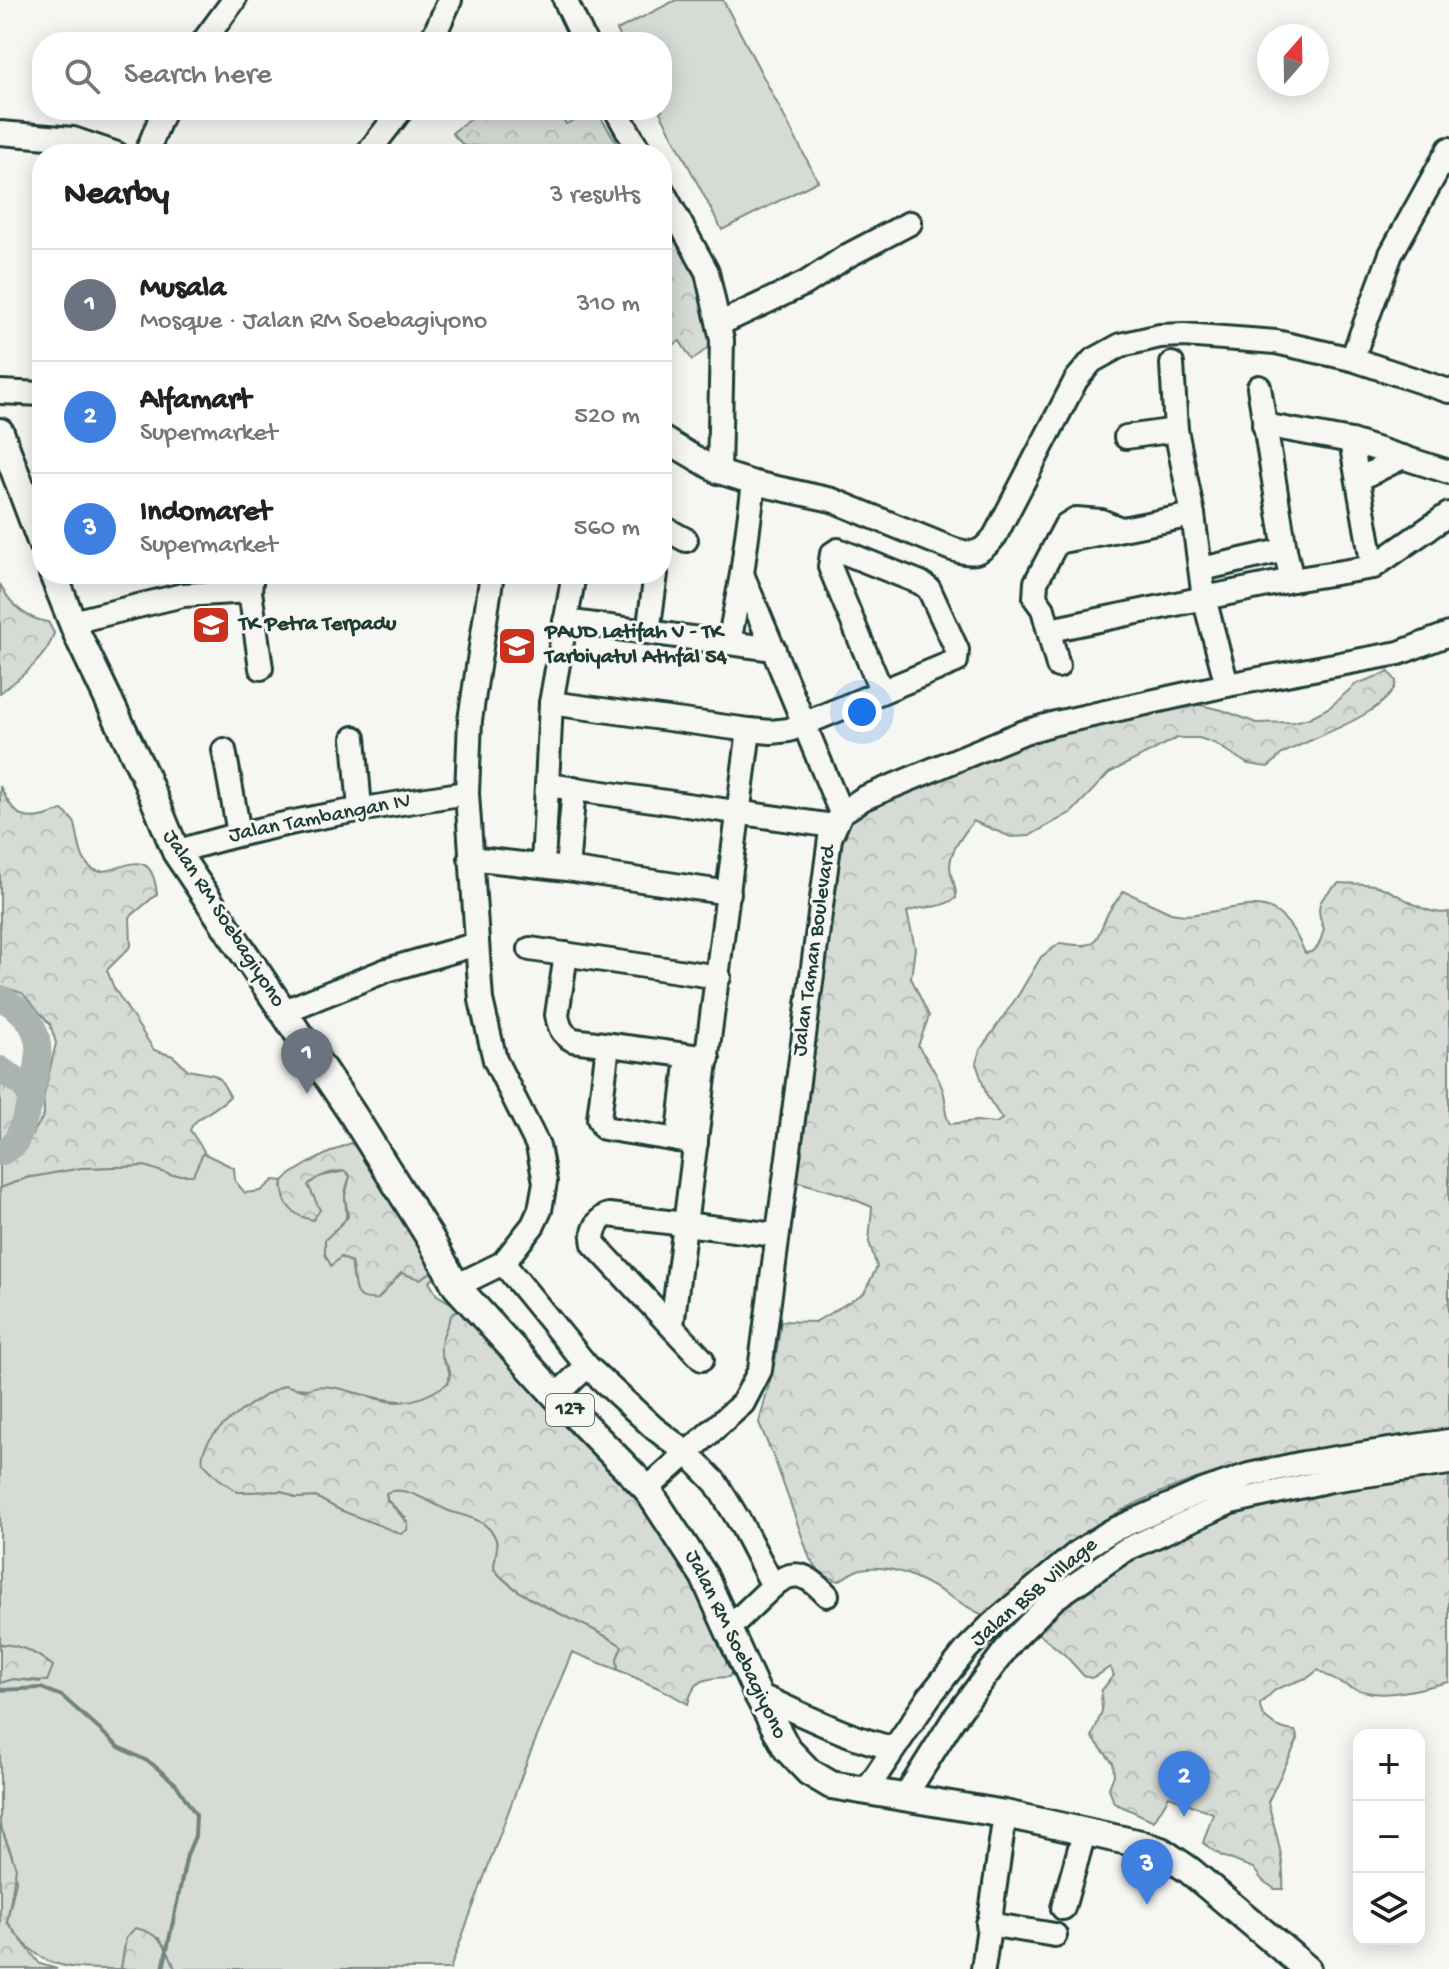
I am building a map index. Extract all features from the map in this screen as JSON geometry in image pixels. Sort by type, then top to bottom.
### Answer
[{"type":"main road","points":[[0,432],[32,495]]},
{"type":"main road","name":"Jalan RM Soebagiyono","points":[[57,584],[144,774],[176,852],[353,1115],[430,1238],[456,1286],[556,1396],[647,1489],[697,1564],[758,1695],[798,1763],[831,1785],[1005,1814],[1141,1844],[1176,1860],[1307,1969]]},
{"type":"street","points":[[210,32],[234,0]]},
{"type":"street","points":[[436,32],[450,0]]},
{"type":"street","points":[[565,0],[580,32]]},
{"type":"street","points":[[150,144],[160,120]]},
{"type":"street","points":[[375,144],[393,120]]},
{"type":"street","points":[[622,120],[635,144]]},
{"type":"street","points":[[0,133],[73,139],[88,144]]},
{"type":"street","points":[[1352,359],[1391,254],[1449,149]]},
{"type":"street","points":[[672,208],[707,272],[722,340],[719,472]]},
{"type":"street","points":[[719,324],[806,283],[847,256],[910,223]]},
{"type":"street","points":[[672,445],[719,472],[832,500],[952,549],[979,554],[995,536],[1076,380],[1092,361],[1106,351],[1140,340],[1184,335],[1276,342],[1352,359],[1449,391]]},
{"type":"street","points":[[1172,364],[1176,430],[1193,515],[1204,598],[1227,685]]},
{"type":"street","points":[[1259,387],[1292,580]]},
{"type":"street","points":[[0,392],[32,394]]},
{"type":"street","points":[[1264,425],[1351,441],[1449,472]]},
{"type":"street","points":[[1126,437],[1176,430]]},
{"type":"street","points":[[672,431],[691,457]]},
{"type":"street","points":[[1351,441],[1373,567]]},
{"type":"street","points":[[1359,479],[1403,457]]},
{"type":"street","points":[[729,643],[754,483]]},
{"type":"street","points":[[1050,630],[1292,580],[1373,567],[1449,514]]},
{"type":"street","points":[[1058,666],[1043,609],[1035,598],[1036,582],[1057,542],[1193,515]]},
{"type":"street","points":[[672,532],[686,540]]},
{"type":"street","points":[[1202,569],[1285,550]]},
{"type":"street","points":[[551,703],[781,732],[881,690],[951,665],[958,658],[929,589],[853,554],[834,551],[830,567],[881,690]]},
{"type":"street","points":[[836,582],[873,563]]},
{"type":"street","points":[[742,574],[805,723],[837,819]]},
{"type":"street","points":[[72,622],[241,584]]},
{"type":"street","points":[[251,584],[261,668]]},
{"type":"street","points":[[456,1286],[503,1263],[533,1225],[544,1197],[545,1182],[538,1146],[495,1060],[481,1000],[467,793],[470,720],[490,584]]},
{"type":"street","points":[[543,866],[551,703],[572,584]]},
{"type":"street","points":[[648,632],[655,584]]},
{"type":"street","points":[[565,621],[774,649]]},
{"type":"street","points":[[548,785],[740,812],[837,819],[864,798],[1024,732],[1227,685],[1399,653],[1449,634]]},
{"type":"street","points":[[672,1325],[686,1224],[687,1141],[698,1057],[719,977],[749,730]]},
{"type":"street","points":[[354,738],[360,809]]},
{"type":"street","points":[[224,750],[239,833]]},
{"type":"street","points":[[567,869],[574,788]]},
{"type":"street","name":"Jalan Tambangan IV","points":[[176,852],[239,833],[360,809],[467,793]]},
{"type":"street","name":"Jalan Taman Boulevard","points":[[647,1489],[743,1403],[757,1378],[837,819]]},
{"type":"street","points":[[470,858],[729,893]]},
{"type":"street","points":[[282,1012],[387,970],[477,944]]},
{"type":"street","points":[[530,949],[719,977]]},
{"type":"street","points":[[566,954],[557,1015],[565,1036],[573,1040],[698,1057]]},
{"type":"street","points":[[608,1045],[600,1124],[609,1130],[687,1141]]},
{"type":"street","points":[[702,1359],[593,1240],[601,1219],[609,1215],[776,1235]]},
{"type":"street","points":[[503,1263],[587,1366],[654,1428],[687,1453],[716,1483],[773,1586]]},
{"type":"street","points":[[556,1396],[587,1366]]},
{"type":"street","name":"Jalan BSB Village","points":[[865,1792],[946,1674],[992,1624],[1078,1552],[1111,1531],[1200,1492],[1249,1475],[1449,1441]]},
{"type":"street","points":[[904,1798],[953,1720],[1012,1641],[1054,1599],[1125,1550],[1231,1502],[1331,1480],[1449,1463]]},
{"type":"street","points":[[729,1628],[785,1576],[794,1575],[817,1585],[827,1595]]},
{"type":"street","points":[[758,1695],[815,1722],[867,1742],[893,1748]]},
{"type":"street","points":[[983,1969],[1005,1814]]},
{"type":"street","points":[[1063,1908],[1085,1830]]},
{"type":"street","points":[[988,1924],[1055,1935]]},
{"type":"green space","points":[[676,0],[723,0],[818,181],[722,230],[664,120],[672,120],[672,32],[617,30]]},
{"type":"green space","points":[[468,120],[563,120],[566,124],[575,120],[602,120],[618,144],[462,144],[452,133]]},
{"type":"green space","points":[[672,228],[704,276],[717,341],[692,360],[680,341],[672,346]]},
{"type":"green space","points":[[0,584],[20,609],[33,618],[48,622],[54,633],[40,659],[0,693]]},
{"type":"green space","points":[[1389,672],[1396,681],[1392,692],[1381,703],[1348,724],[1282,754],[1268,767],[1248,764],[1214,743],[1199,738],[1177,738],[1109,773],[1072,812],[1029,836],[1011,837],[973,821],[951,859],[956,898],[943,905],[907,912],[915,948],[911,978],[929,1016],[918,1046],[941,1086],[950,1124],[976,1121],[996,1123],[1002,1119],[987,1096],[976,1063],[980,1050],[1041,957],[1060,943],[1088,945],[1093,942],[1124,891],[1171,913],[1184,915],[1241,907],[1270,909],[1294,931],[1305,953],[1318,946],[1324,929],[1319,914],[1320,903],[1339,883],[1378,886],[1422,908],[1449,912],[1449,1429],[1316,1448],[1227,1469],[1184,1483],[1142,1500],[1087,1531],[983,1615],[925,1582],[894,1570],[861,1569],[839,1581],[822,1575],[810,1559],[759,1423],[776,1357],[781,1321],[815,1322],[864,1293],[877,1267],[869,1242],[872,1207],[841,1194],[792,1180],[840,834],[852,816],[914,785],[1016,745],[1092,723],[1191,703],[1257,723],[1294,722],[1330,707],[1356,684]]},
{"type":"green space","points":[[0,786],[11,806],[24,816],[40,817],[62,810],[68,815],[75,824],[80,850],[95,870],[140,863],[148,867],[153,877],[157,894],[130,917],[131,946],[107,970],[114,988],[154,1050],[173,1056],[188,1070],[214,1075],[230,1096],[190,1130],[204,1151],[193,1175],[171,1175],[145,1166],[81,1168],[26,1178],[0,1188],[0,1163],[12,1158],[26,1145],[44,1115],[44,1095],[56,1043],[50,1024],[22,993],[0,986]]},
{"type":"green space","points":[[0,1083],[15,1093],[19,1105],[9,1138],[0,1141]]},
{"type":"green space","points":[[351,1143],[361,1152],[435,1270],[420,1279],[401,1273],[378,1299],[357,1294],[351,1262],[341,1257],[331,1266],[325,1254],[325,1240],[348,1217],[345,1196],[350,1176],[345,1171],[335,1172],[308,1185],[320,1210],[313,1220],[294,1212],[284,1196],[283,1181],[288,1176]]},
{"type":"green space","points":[[203,1153],[234,1168],[235,1181],[245,1193],[261,1191],[274,1180],[283,1181],[282,1188],[310,1193],[308,1185],[318,1177],[345,1171],[350,1176],[345,1193],[346,1216],[343,1224],[334,1230],[341,1257],[351,1262],[354,1282],[378,1298],[401,1273],[420,1279],[435,1270],[435,1277],[429,1282],[437,1295],[451,1303],[457,1300],[464,1308],[451,1348],[446,1385],[434,1394],[406,1401],[334,1388],[291,1387],[238,1492],[283,1491],[296,1498],[316,1497],[340,1510],[405,1517],[387,1500],[386,1493],[402,1491],[419,1496],[488,1527],[496,1541],[494,1569],[507,1582],[538,1603],[622,1646],[617,1659],[618,1670],[572,1652],[529,1756],[450,1969],[175,1969],[159,1938],[126,1938],[121,1969],[83,1968],[54,1963],[42,1957],[30,1949],[7,1921],[16,1881],[12,1855],[0,1825],[0,1683],[13,1679],[40,1682],[53,1666],[28,1650],[0,1644],[0,1188],[26,1178],[81,1168],[145,1166],[171,1175]]},
{"type":"green space","points":[[464,1308],[651,1507],[706,1595],[734,1666],[729,1677],[707,1679],[697,1685],[688,1704],[618,1670],[617,1659],[622,1646],[538,1603],[507,1582],[494,1569],[495,1537],[479,1521],[411,1493],[386,1493],[387,1500],[408,1523],[407,1530],[401,1534],[316,1497],[296,1498],[282,1491],[238,1492],[203,1463],[204,1452],[220,1428],[247,1407],[285,1385],[305,1391],[325,1386],[396,1402],[417,1399],[436,1391],[448,1383],[450,1375],[441,1354],[443,1336],[452,1314]]},
{"type":"green space","points":[[1449,1467],[1449,1682],[1382,1694],[1352,1688],[1318,1670],[1309,1677],[1276,1689],[1260,1704],[1267,1719],[1283,1729],[1295,1731],[1298,1739],[1268,1802],[1281,1855],[1283,1889],[1275,1889],[1263,1881],[1253,1868],[1222,1856],[1203,1843],[1213,1813],[1169,1796],[1154,1821],[1114,1803],[1109,1788],[1114,1775],[1113,1763],[1092,1737],[1102,1711],[1101,1691],[1114,1675],[1110,1667],[1091,1678],[1084,1676],[1065,1655],[1030,1627],[1093,1574],[1232,1505]]},
{"type":"green space","points":[[0,1644],[28,1650],[53,1666],[47,1681],[13,1679],[0,1683]]},
{"type":"green space","points":[[0,1825],[16,1868],[7,1922],[40,1964],[57,1969],[0,1969]]},
{"type":"green space","points":[[135,1928],[150,1933],[161,1942],[175,1969],[121,1969],[126,1938]]},
{"type":"waterway","points":[[0,998],[25,1016],[37,1038],[38,1064],[31,1093]]},
{"type":"waterway","points":[[0,1069],[26,1087],[32,1100],[15,1144],[0,1153]]},
{"type":"waterway","points":[[0,1690],[41,1688],[62,1696],[119,1747],[151,1763],[176,1784],[196,1815],[195,1836],[187,1855],[163,1969]]},
{"type":"place","name":"TK Petra Terpadu","points":[[211,625]]},
{"type":"place","name":"PAUD Latifah V - TK Tarbiyatul Athfal 54","points":[[517,646]]},
{"type":"place","name":"Musala","points":[[307,1094]]},
{"type":"place","name":"Alfamart","points":[[1184,1817]]},
{"type":"place","name":"Indomaret","points":[[1147,1905]]}]
